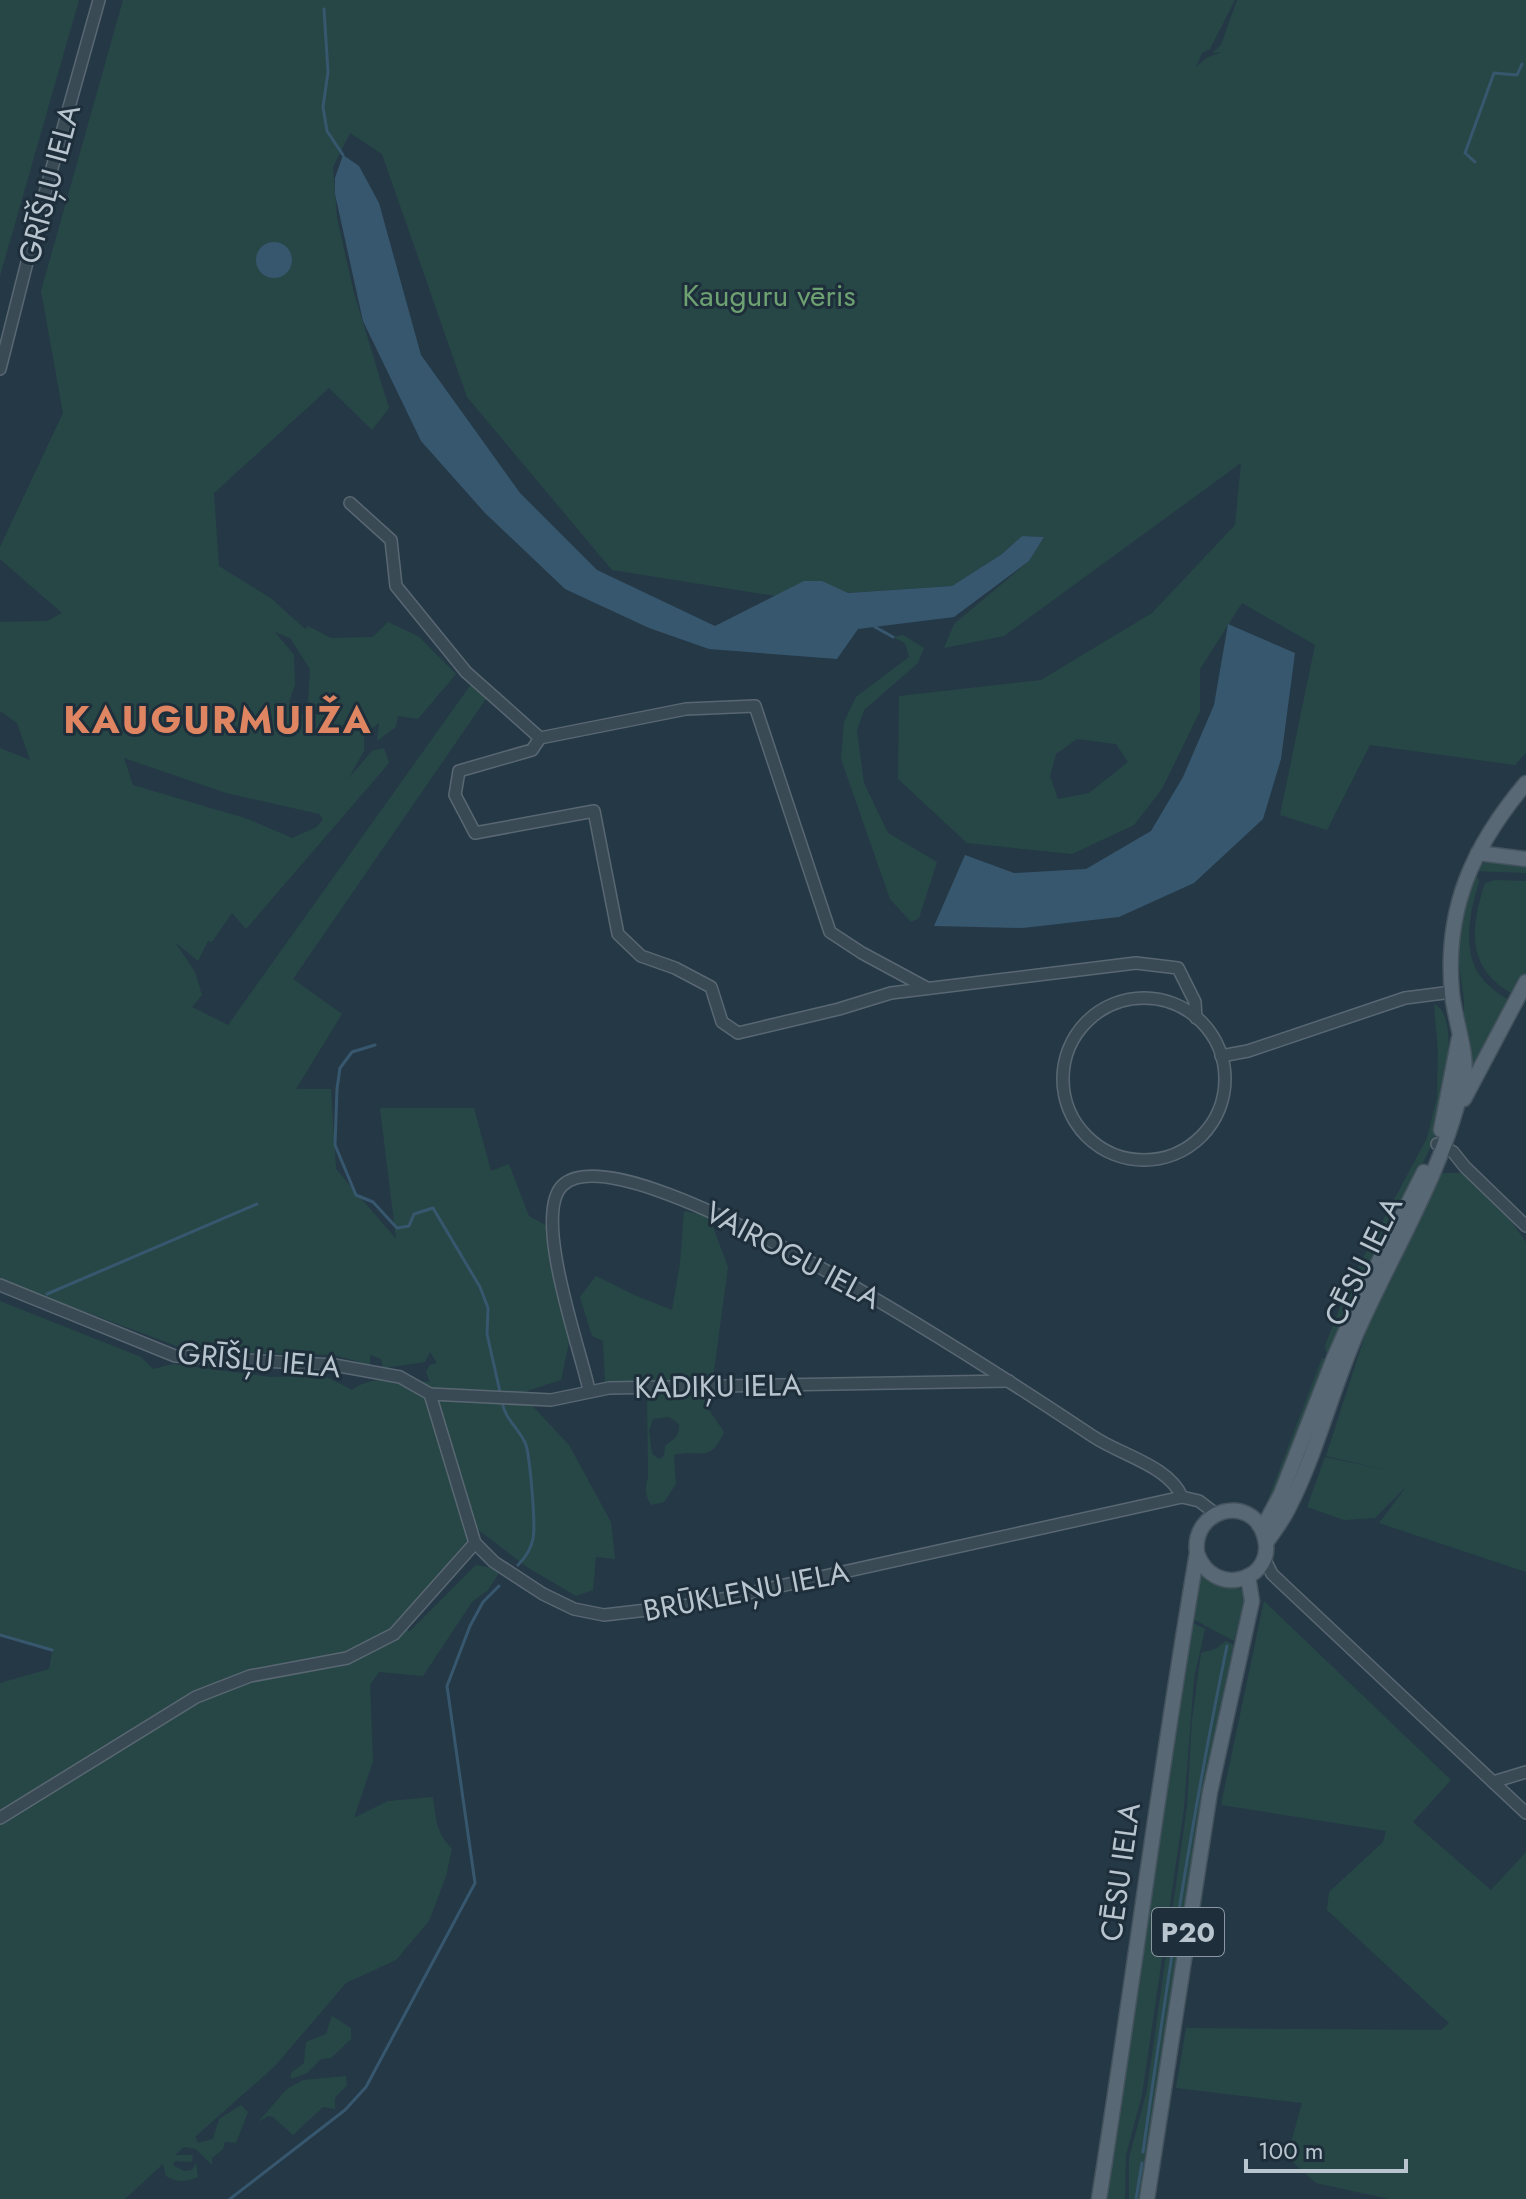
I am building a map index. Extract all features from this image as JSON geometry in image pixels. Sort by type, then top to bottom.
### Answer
[{"type":"main road","name":"CĒSU IELA","points":[[1259,1525],[1267,1520],[1281,1494],[1334,1358],[1372,1272],[1451,1125],[1465,1072],[1452,992],[1450,955],[1456,908],[1467,873],[1499,815],[1526,783]]},
{"type":"main road","points":[[1478,853],[1526,859]]},
{"type":"main road","points":[[1451,1125],[1526,982]]},
{"type":"main road","name":"CĒSU IELA","points":[[1252,1574],[1289,1508],[1344,1362],[1441,1145],[1459,1038]]},
{"type":"main road","points":[[1210,1518],[1234,1510],[1245,1513],[1259,1525],[1265,1550]]},
{"type":"main road","name":"CĒSU IELA","points":[[1099,2199],[1197,1537],[1210,1518]]},
{"type":"main road","points":[[1197,1553],[1204,1568],[1217,1578],[1233,1581],[1252,1574]]},
{"type":"main road","name":"P20","points":[[1147,2199],[1210,1792],[1252,1601],[1252,1574]]},
{"type":"street","name":"GRĪŠĻU IELA","points":[[0,369],[99,0]]},
{"type":"street","points":[[350,503],[391,540],[396,586],[466,672],[540,738]]},
{"type":"street","points":[[928,988],[830,932],[755,706],[686,709],[540,738],[532,750],[459,771],[455,795],[475,833],[594,811],[618,934],[641,956],[675,968],[711,987],[722,1022],[738,1033],[891,993],[1136,963],[1178,968],[1195,1002],[1196,1018]]},
{"type":"street","points":[[1221,1056],[1248,1051],[1405,998],[1452,992]]},
{"type":"street","points":[[1133,999],[1155,999],[1177,1006],[1196,1018],[1208,1030],[1221,1056],[1225,1086],[1219,1111],[1205,1132],[1186,1149],[1163,1158],[1137,1160],[1113,1154],[1091,1141],[1075,1122],[1065,1098],[1063,1076],[1067,1054],[1077,1034],[1092,1017],[1111,1005],[1133,999]]},
{"type":"street","points":[[1441,1145],[1453,1152],[1526,1226]]},
{"type":"street","name":"VAIROGU IELA","points":[[589,1390],[557,1266],[552,1231],[552,1215],[558,1192],[576,1177],[623,1182],[691,1201],[864,1292],[1009,1381],[1099,1441],[1154,1470],[1177,1486],[1184,1498]]},
{"type":"street","name":"GRĪŠĻU IELA","points":[[0,1285],[175,1356],[334,1365],[400,1377],[430,1394]]},
{"type":"street","name":"KADIĶU IELA","points":[[430,1394],[551,1400],[589,1390],[1009,1381]]},
{"type":"street","points":[[0,1818],[196,1697],[250,1676],[347,1658],[394,1634],[475,1543],[430,1394]]},
{"type":"street","points":[[1184,1498],[1199,1501],[1210,1518]]},
{"type":"street","name":"BRŪKLEŅU IELA","points":[[475,1543],[494,1562],[543,1594],[574,1609],[604,1615],[699,1604],[1184,1498]]},
{"type":"street","points":[[1265,1550],[1272,1574],[1526,1813]]},
{"type":"street","points":[[1252,1574],[1271,1579],[1311,1609]]},
{"type":"street","points":[[1493,1782],[1526,1772]]},
{"type":"green space","points":[[0,0],[79,0],[0,276]]},
{"type":"green space","name":"Kauguru vēris","points":[[123,0],[1235,0],[1210,49],[1202,53],[1196,67],[1208,57],[1222,52],[1212,53],[1221,45],[1237,0],[1526,0],[1526,753],[1515,765],[1370,745],[1327,830],[1280,815],[1315,645],[1242,603],[1200,669],[1200,711],[1162,789],[1134,825],[1072,854],[967,843],[898,779],[899,696],[1041,680],[1152,613],[1235,525],[1241,463],[1004,636],[944,648],[954,624],[1029,561],[1044,537],[1022,536],[1002,554],[952,586],[782,597],[612,570],[467,397],[382,154],[350,133],[333,167],[337,218],[354,293],[389,408],[372,430],[329,388],[214,493],[219,566],[272,599],[305,629],[308,626],[331,638],[373,637],[388,622],[418,636],[456,674],[418,719],[398,716],[396,727],[377,741],[379,723],[364,734],[364,751],[348,779],[372,751],[384,748],[389,763],[246,929],[232,913],[212,942],[208,941],[198,961],[175,942],[195,972],[202,995],[192,1007],[228,1025],[472,683],[488,696],[293,979],[342,1014],[296,1089],[331,1089],[336,1169],[396,1239],[380,1108],[474,1108],[491,1171],[509,1164],[529,1216],[547,1226],[571,1334],[561,1380],[524,1392],[527,1400],[569,1445],[611,1522],[615,1559],[596,1557],[593,1590],[576,1596],[527,1567],[477,1529],[402,1617],[409,1632],[476,1565],[501,1570],[488,1590],[472,1602],[423,1676],[379,1672],[370,1685],[373,1761],[354,1818],[388,1801],[433,1797],[440,1831],[452,1849],[446,1876],[429,1921],[396,1960],[346,1983],[275,2066],[195,2137],[198,2143],[213,2139],[219,2119],[241,2105],[248,2112],[236,2143],[225,2142],[223,2149],[212,2158],[212,2165],[196,2149],[184,2147],[175,2155],[193,2155],[192,2162],[175,2161],[173,2165],[184,2171],[192,2170],[196,2163],[198,2177],[174,2180],[166,2176],[163,2164],[125,2199],[0,2199],[0,1683],[49,1669],[52,1651],[0,1635],[0,1301],[141,1357],[153,1369],[173,1364],[272,1377],[325,1376],[352,1390],[379,1380],[430,1382],[426,1372],[430,1365],[437,1363],[430,1352],[425,1362],[383,1368],[381,1359],[370,1355],[370,1365],[334,1355],[190,1351],[0,1280],[0,748],[30,760],[17,723],[0,711],[0,622],[47,621],[62,613],[0,559],[0,547],[63,413],[41,291]],"holes":[[[275,632],[290,638],[310,669],[308,701],[319,713],[306,718],[289,702],[295,685],[294,655]],[[1077,739],[1116,744],[1128,762],[1089,793],[1058,799],[1050,776],[1056,754]],[[124,758],[226,793],[319,814],[323,819],[317,827],[292,838],[248,819],[133,785]]]},
{"type":"green space","points":[[903,635],[924,648],[918,663],[864,710],[857,731],[864,783],[888,833],[937,862],[919,918],[911,922],[890,899],[841,759],[844,722],[856,697],[909,657],[905,643],[893,637]]},
{"type":"green space","points":[[1492,861],[1526,867],[1526,873],[1472,871],[1480,864]]},
{"type":"green space","points":[[1471,876],[1478,878],[1479,882],[1470,918],[1471,955],[1484,981],[1511,1002],[1473,1074],[1464,1046],[1464,1001],[1459,962],[1460,921]]},
{"type":"green space","points":[[1495,880],[1526,881],[1526,974],[1515,995],[1488,973],[1476,947],[1476,916],[1480,900],[1485,883]]},
{"type":"green space","points":[[1434,1004],[1443,1013],[1449,1047],[1433,1142],[1330,1353],[1326,1352],[1325,1346],[1349,1284],[1427,1138],[1437,1097],[1438,1052]]},
{"type":"green space","points":[[1440,1173],[1464,1173],[1500,1206],[1526,1242],[1526,1572],[1379,1523],[1407,1486],[1375,1518],[1344,1520],[1307,1507],[1325,1457],[1386,1470],[1326,1456],[1373,1310]]},
{"type":"green space","points":[[684,1211],[709,1216],[728,1267],[713,1378],[605,1382],[603,1341],[592,1336],[580,1297],[596,1276],[672,1310],[680,1264]]},
{"type":"green space","points":[[1322,1358],[1328,1360],[1267,1512],[1264,1510]]},
{"type":"green space","points":[[705,1392],[709,1410],[724,1432],[709,1452],[674,1455],[676,1484],[664,1502],[651,1505],[646,1491],[647,1394]],"holes":[[[669,1417],[679,1424],[674,1439],[665,1446],[664,1456],[659,1459],[652,1454],[649,1431],[653,1419]]]},
{"type":"green space","points":[[1198,1574],[1216,1583],[1248,1591],[1234,1641],[1191,1618]]},
{"type":"green space","points":[[1264,1601],[1451,1780],[1413,1822],[1491,1890],[1526,1852],[1526,2199],[1389,2199],[1316,2183],[1287,2157],[1302,2103],[1176,2088],[1186,2028],[1441,2030],[1449,2023],[1327,1910],[1329,1892],[1383,1842],[1386,1831],[1221,1805]]},
{"type":"green space","points":[[1191,1622],[1205,1629],[1194,1678],[1184,1808],[1142,2095],[1126,2155],[1125,2199],[1107,2199]]},
{"type":"green space","points":[[1226,1641],[1234,1645],[1193,1851],[1141,2199],[1129,2199],[1129,2158],[1147,2090],[1187,1807],[1192,1720],[1201,1653],[1215,1649]]},
{"type":"green space","points":[[332,2016],[351,2028],[351,2039],[331,2058],[321,2059],[307,2073],[291,2079],[291,2073],[304,2063],[306,2042],[326,2034]]},
{"type":"green space","points":[[346,2076],[347,2085],[335,2098],[335,2109],[323,2107],[293,2135],[273,2117],[268,2116],[258,2122],[287,2089],[303,2080]]},
{"type":"water","points":[[343,155],[359,166],[379,203],[421,355],[520,493],[597,570],[715,626],[804,581],[822,581],[848,593],[952,586],[1002,554],[1022,536],[1044,537],[1029,561],[954,617],[858,629],[837,659],[709,649],[649,628],[565,589],[485,513],[421,441],[363,321],[335,194],[335,178]]},
{"type":"water","points":[[274,242],[287,247],[292,260],[287,273],[274,278],[261,273],[256,260],[261,247]]},
{"type":"water","points":[[1228,624],[1295,653],[1281,759],[1263,819],[1194,883],[1119,917],[1023,928],[934,926],[965,855],[1014,873],[1086,869],[1151,831],[1183,777],[1214,705]]},
{"type":"waterway","points":[[324,9],[328,72],[323,107],[327,131],[343,155]]},
{"type":"waterway","points":[[1475,162],[1465,153],[1494,73],[1517,75],[1522,64]]},
{"type":"waterway","points":[[875,627],[893,637]]},
{"type":"waterway","points":[[375,1045],[352,1052],[340,1068],[335,1145],[356,1195],[373,1202],[397,1228],[409,1226],[414,1214],[433,1208],[480,1287],[488,1308],[487,1334],[500,1392]]},
{"type":"waterway","points":[[47,1294],[257,1204]]},
{"type":"waterway","points":[[502,1402],[526,1445],[531,1477],[533,1539],[518,1565]]},
{"type":"waterway","points":[[230,2199],[345,2110],[366,2087],[475,1883],[447,1686],[470,1626],[483,1602],[499,1586]]},
{"type":"waterway","points":[[0,1635],[52,1650]]},
{"type":"waterway","points":[[1143,2152],[1191,1835],[1227,1646]]},
{"type":"waterway","points":[[1136,2199],[1142,2163]]},
{"type":"district","name":"KAUGURMUIŽA","points":[[218,719]]}]
